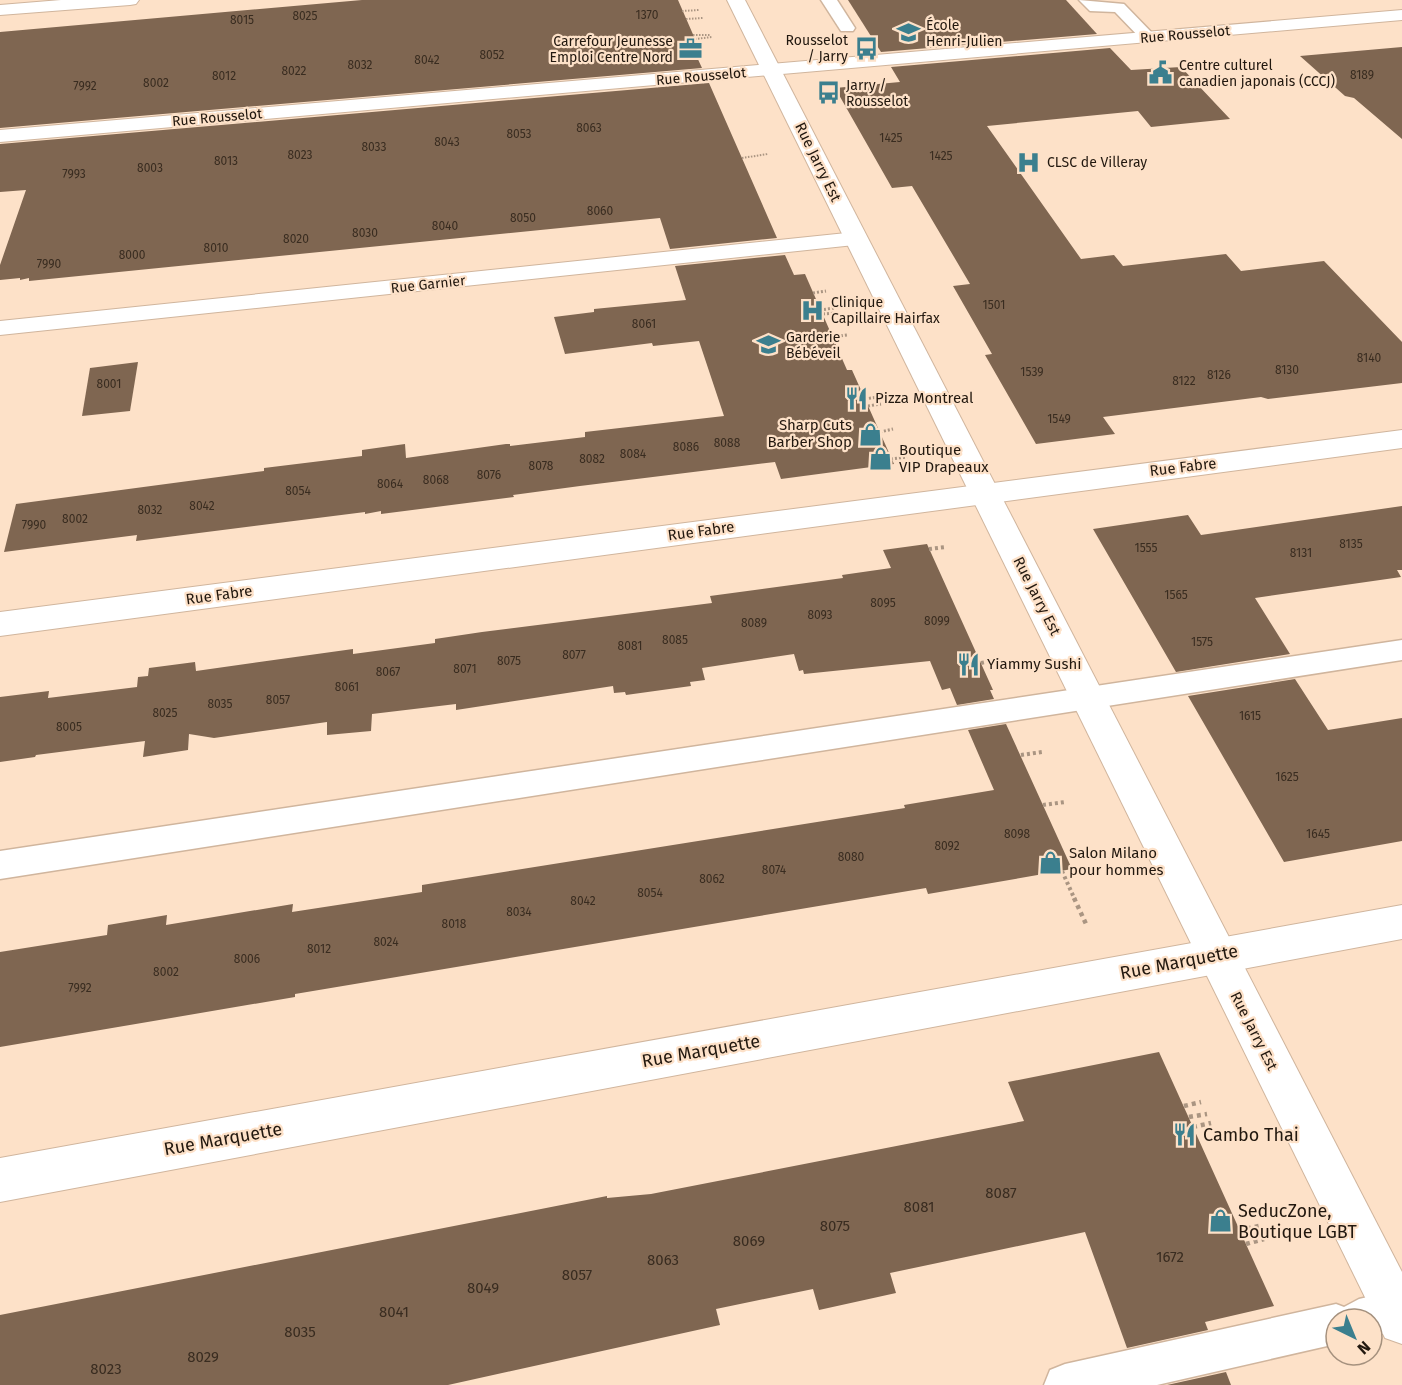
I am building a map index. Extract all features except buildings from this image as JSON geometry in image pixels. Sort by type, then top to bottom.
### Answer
[{"type":"street","points":[[0,10],[130,0]]},
{"type":"street","name":"Rue Jarry Est","points":[[736,0],[1089,698],[1215,955],[1400,1313]]},
{"type":"street","name":"Rue Rousselot","points":[[0,136],[1402,15]]},
{"type":"street","name":"Rue Garnier","points":[[0,328],[856,240]]},
{"type":"street","name":"Rue Fabre","points":[[0,624],[1402,439]]},
{"type":"street","name":"Rue Marquette","points":[[0,1180],[1402,922]]},
{"type":"lane","points":[[829,0],[847,28]]},
{"type":"lane","points":[[1087,0],[1095,8],[1119,7],[1148,38]]},
{"type":"lane","points":[[0,865],[1402,650]]},
{"type":"lane","points":[[1384,1315],[1400,1313]]},
{"type":"lane","points":[[1065,1385],[1324,1327]]},
{"type":"path","points":[[682,11],[699,10]]},
{"type":"path","points":[[686,19],[703,18]]},
{"type":"path","points":[[693,35],[712,36],[695,39]]},
{"type":"path","points":[[742,158],[768,154]]},
{"type":"path","points":[[813,293],[826,291]]},
{"type":"path","points":[[820,310],[834,308]]},
{"type":"path","points":[[823,314],[836,313]]},
{"type":"path","points":[[833,337],[847,335]]},
{"type":"path","points":[[865,399],[878,397]]},
{"type":"path","points":[[868,406],[881,404]]},
{"type":"path","points":[[879,432],[893,429]]},
{"type":"path","points":[[891,459],[907,457]]},
{"type":"path","points":[[929,549],[946,547]]},
{"type":"path","points":[[981,663],[1000,659]]},
{"type":"path","points":[[1021,755],[1042,752]]},
{"type":"path","points":[[1043,805],[1065,801]]},
{"type":"path","points":[[1062,871],[1086,924]]},
{"type":"path","points":[[1184,1106],[1201,1102]]},
{"type":"path","points":[[1189,1117],[1207,1114]]},
{"type":"path","points":[[1193,1127],[1211,1123]]},
{"type":"path","points":[[1239,1230],[1259,1226]]},
{"type":"path","points":[[1246,1244],[1264,1239]]},
{"type":"place","name":"École Henri-Julien","points":[[908,33]]},
{"type":"place","name":"Rousselot / Jarry","points":[[866,48]]},
{"type":"place","name":"Carrefour Jeunesse Emploi Centre Nord","points":[[691,49]]},
{"type":"place","name":"Centre culturel canadien japonais (CCCJ)","points":[[1161,73]]},
{"type":"place","name":"Jarry / Rousselot","points":[[828,93]]},
{"type":"place","name":"CLSC de Villeray","points":[[1029,162]]},
{"type":"place","name":"Clinique Capillaire Hairfax","points":[[813,310]]},
{"type":"place","name":"Garderie Bébéveil","points":[[768,345]]},
{"type":"place","name":"Pizza Montreal","points":[[857,398]]},
{"type":"place","name":"Sharp Cuts Barber Shop","points":[[870,434]]},
{"type":"place","name":"Boutique VIP Drapeaux","points":[[881,459]]},
{"type":"place","name":"Yiammy Sushi","points":[[969,664]]},
{"type":"place","name":"Salon Milano pour hommes","points":[[1051,862]]},
{"type":"place","name":"Cambo Thai","points":[[1185,1135]]},
{"type":"place","name":"SeducZone, Boutique LGBT","points":[[1220,1221]]}]
